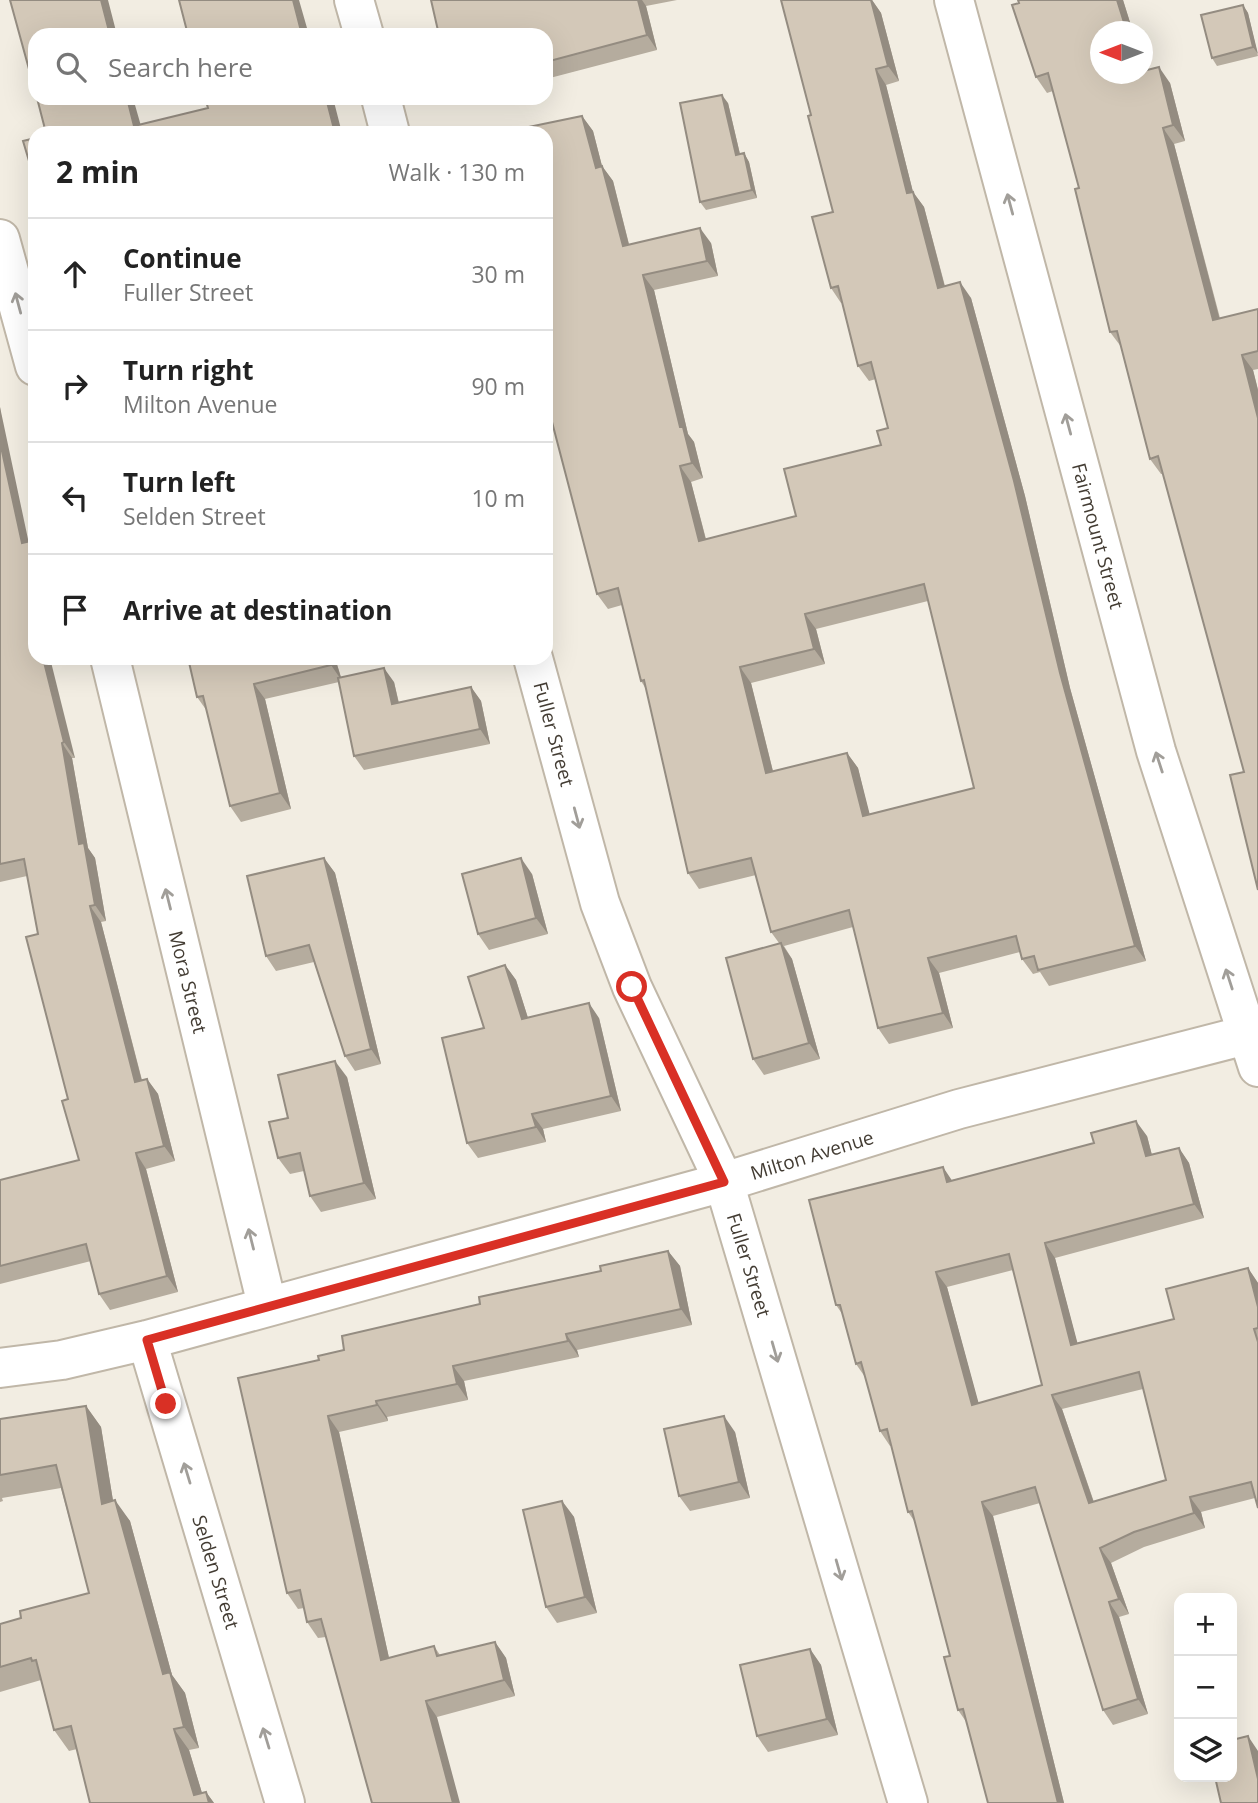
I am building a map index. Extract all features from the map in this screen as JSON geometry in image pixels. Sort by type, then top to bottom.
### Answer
[{"type":"street","points":[[354,0],[361,28]]},
{"type":"street","name":"Fairmount Street","points":[[954,0],[1156,751],[1254,1044]]},
{"type":"street","points":[[383,105],[388,126]]},
{"type":"street","points":[[0,239],[28,341]]},
{"type":"street","name":"Mora Street","points":[[112,665],[267,1306]]},
{"type":"street","name":"Fuller Street","points":[[535,665],[600,904],[632,987],[724,1182],[908,1803]]},
{"type":"street","name":"Milton Avenue","points":[[0,1368],[62,1360],[147,1340],[724,1182],[959,1110],[1254,1044]]},
{"type":"street","name":"Selden Street","points":[[147,1340],[285,1803]]},
{"type":"building","points":[[10,0],[101,0],[108,28],[28,28],[28,66]]},
{"type":"building","points":[[179,0],[293,0],[300,28],[186,28]]},
{"type":"building","points":[[431,0],[638,0],[647,35],[553,60],[553,28],[437,28]]},
{"type":"building","points":[[781,0],[871,0],[888,66],[876,69],[907,193],[913,192],[938,288],[960,282],[1014,481],[1060,673],[1135,946],[1038,970],[1034,956],[1022,959],[1016,936],[928,958],[943,1013],[878,1028],[849,910],[771,932],[751,858],[688,873],[644,680],[641,681],[618,588],[597,594],[553,426],[553,126],[533,126],[582,116],[596,168],[602,166],[623,246],[700,228],[707,261],[643,275],[680,427],[683,427],[692,463],[680,466],[699,541],[796,516],[784,469],[881,445],[877,431],[888,428],[871,362],[858,366],[838,286],[831,288],[812,217],[833,212],[808,116],[811,115]],"holes":[[[924,584],[974,788],[863,816],[847,753],[766,773],[740,667],[814,649],[805,614]]]},
{"type":"building","points":[[1018,0],[1117,0],[1124,21],[1090,21],[1090,84],[1153,84],[1153,68],[1159,67],[1173,125],[1163,128],[1213,320],[1258,309],[1258,351],[1242,355],[1258,418],[1258,890],[1230,775],[1244,772],[1158,456],[1150,459],[1117,331],[1110,332],[1075,189],[1079,188],[1048,73],[1036,77],[1012,5],[1019,3]]},
{"type":"building","points":[[1243,5],[1253,47],[1212,58],[1201,15]]},
{"type":"building","points":[[722,95],[736,155],[744,153],[752,190],[700,202],[680,103]]},
{"type":"building","points":[[39,105],[129,105],[134,126],[44,126]]},
{"type":"building","points":[[207,105],[328,105],[333,126],[134,126],[208,108]]},
{"type":"building","points":[[28,140],[28,158],[23,141]]},
{"type":"building","points":[[0,442],[22,543],[28,542],[28,665],[45,665],[64,742],[62,743],[79,844],[84,843],[95,905],[90,906],[135,1082],[147,1079],[164,1146],[136,1153],[167,1276],[99,1294],[86,1244],[0,1266],[0,1180],[79,1160],[62,1101],[68,1099],[26,937],[38,934],[24,859],[0,864]]},
{"type":"building","points":[[190,665],[331,665],[254,684],[280,793],[230,806],[203,696],[197,697]]},
{"type":"building","points":[[384,668],[392,704],[471,687],[480,729],[354,756],[338,678]]},
{"type":"building","points":[[324,858],[371,1049],[345,1056],[309,945],[266,956],[247,876]]},
{"type":"building","points":[[521,858],[536,918],[478,934],[462,874]]},
{"type":"building","points":[[781,943],[809,1043],[753,1059],[726,958]]},
{"type":"building","points":[[505,965],[522,1019],[589,1003],[611,1096],[532,1114],[536,1127],[467,1143],[442,1038],[484,1028],[468,977]]},
{"type":"building","points":[[335,1061],[364,1183],[310,1196],[300,1153],[278,1158],[269,1122],[288,1118],[278,1075]]},
{"type":"building","points":[[1136,1121],[1146,1156],[1179,1148],[1194,1204],[1045,1243],[1071,1345],[1174,1319],[1166,1289],[1248,1268],[1258,1307],[1258,1328],[1254,1329],[1258,1342],[1258,1508],[1251,1482],[1190,1497],[1194,1513],[1134,1532],[1100,1548],[1119,1599],[1109,1602],[1138,1699],[1103,1710],[1035,1487],[982,1502],[1058,1803],[988,1803],[963,1709],[958,1710],[944,1657],[950,1656],[912,1511],[908,1512],[887,1429],[880,1431],[861,1362],[856,1364],[840,1305],[836,1305],[809,1200],[943,1167],[947,1182],[1094,1143],[1091,1133]],"holes":[[[1009,1254],[1042,1385],[972,1405],[936,1272]],[[1139,1372],[1166,1480],[1089,1503],[1052,1395]]]},
{"type":"building","points":[[668,1251],[681,1309],[566,1334],[568,1341],[453,1366],[457,1384],[376,1401],[377,1405],[328,1416],[381,1660],[434,1646],[437,1656],[495,1642],[504,1680],[426,1701],[453,1803],[372,1803],[321,1619],[307,1622],[300,1590],[287,1593],[238,1378],[319,1360],[318,1356],[344,1350],[342,1336],[480,1304],[479,1297],[601,1271],[600,1266]]},
{"type":"building","points":[[86,1406],[102,1504],[115,1500],[163,1674],[170,1672],[184,1727],[174,1729],[194,1795],[206,1792],[209,1803],[90,1803],[71,1726],[54,1730],[36,1660],[32,1661],[31,1658],[0,1667],[0,1624],[21,1618],[20,1611],[89,1593],[56,1465],[0,1475],[0,1419]]},
{"type":"building","points":[[724,1416],[739,1482],[679,1496],[664,1429]]},
{"type":"building","points":[[562,1501],[585,1597],[546,1607],[523,1510]]},
{"type":"building","points":[[810,1649],[827,1719],[757,1736],[740,1665]]},
{"type":"building","points":[[1248,1736],[1258,1779],[1258,1803],[1221,1803],[1216,1782],[1237,1782],[1237,1739]]},
{"type":"route","points":[[166,1404],[147,1340],[724,1182],[632,987]]}]
